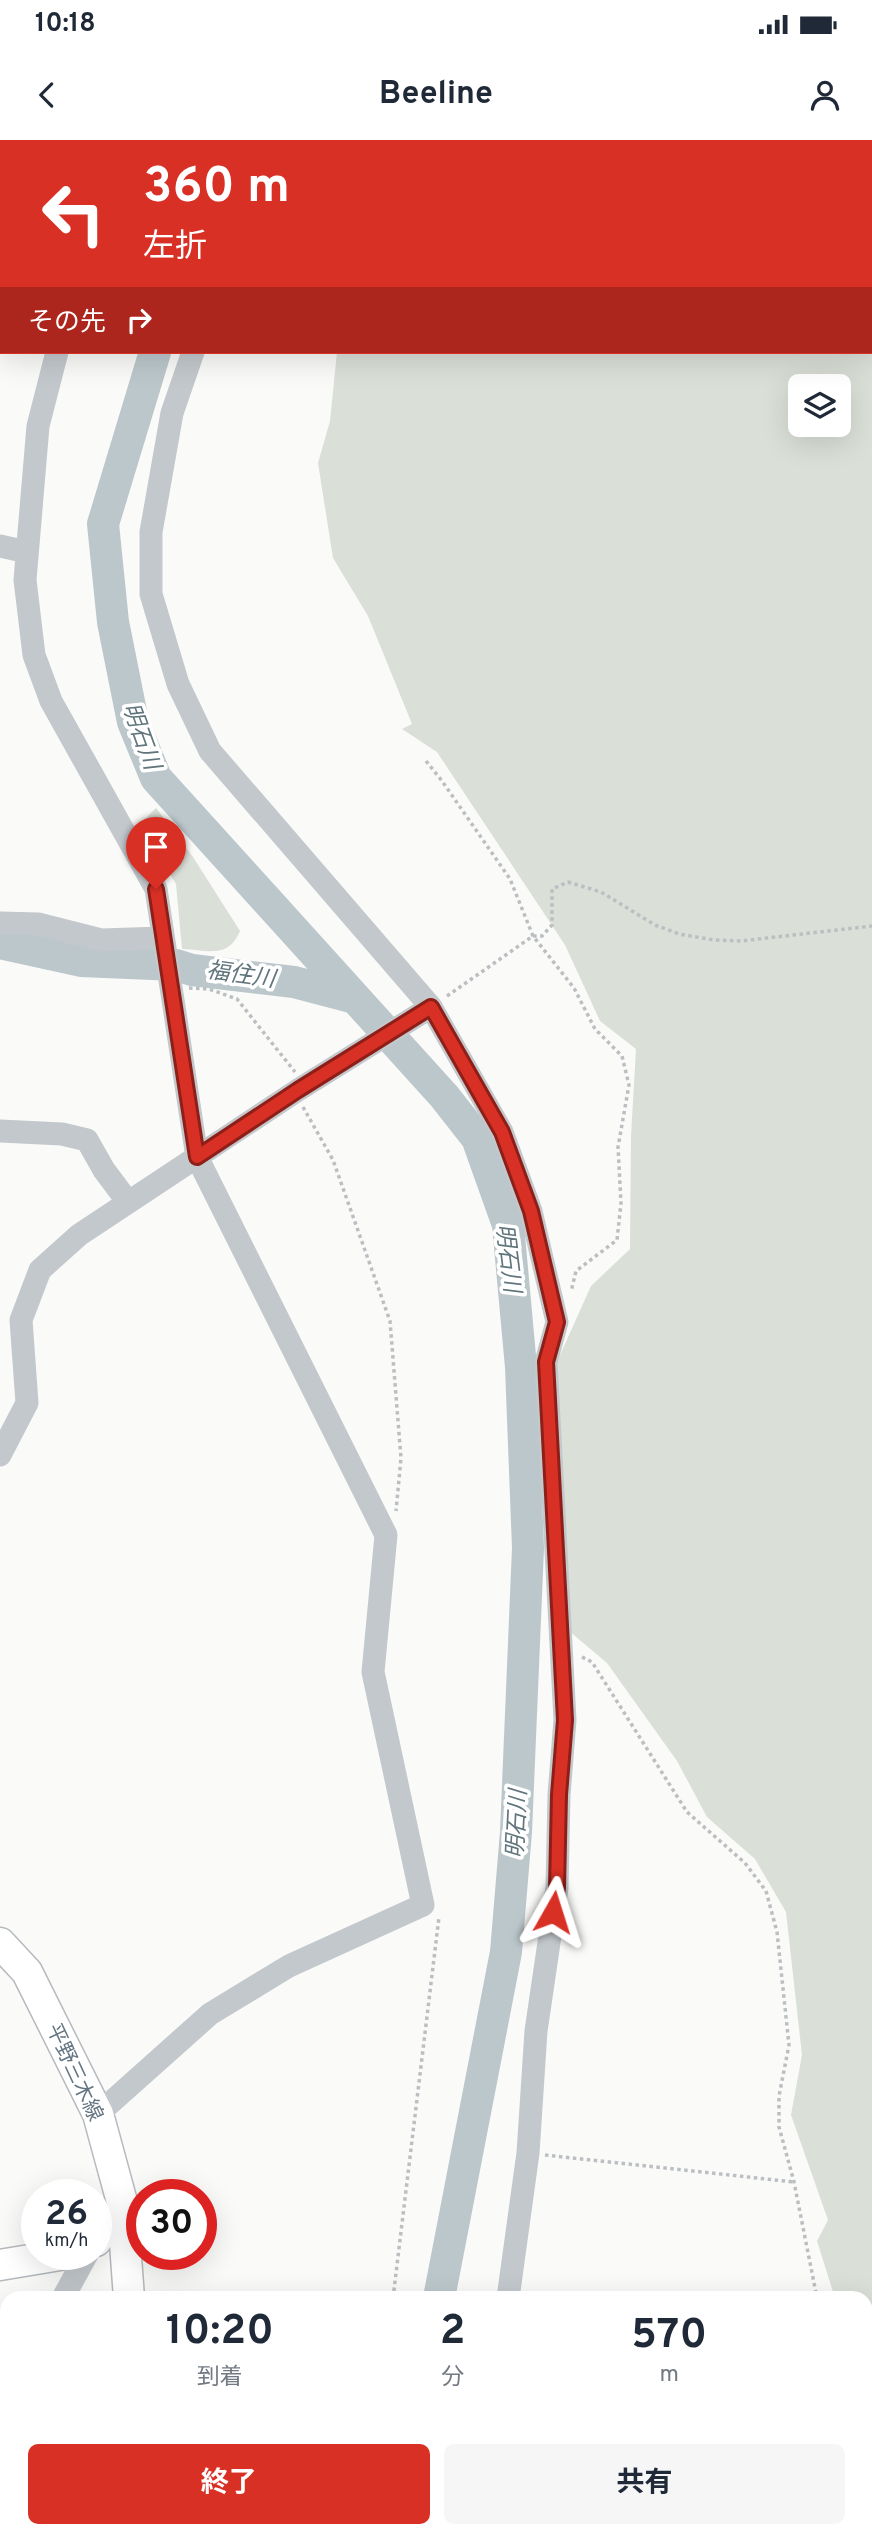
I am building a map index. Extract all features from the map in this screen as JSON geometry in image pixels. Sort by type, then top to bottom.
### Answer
[{"type":"main road","name":"平野三木線","points":[[0,1943],[27,1972],[98,2114],[105,2179]]},
{"type":"main road","name":"平野三木線","points":[[112,2229],[127,2291]]},
{"type":"main road","points":[[0,2265],[21,2262]]},
{"type":"street","points":[[56,354],[38,426],[27,552],[25,580],[34,655],[51,701],[156,889],[197,1157],[386,1535],[373,1672],[423,1905],[289,1966],[210,2014],[98,2114]]},
{"type":"street","points":[[192,354],[172,413],[151,532],[151,594],[178,684],[210,751],[431,1007],[502,1132],[531,1211],[557,1322],[546,1362],[565,1720],[559,1795],[557,1888],[536,2031],[528,2153],[509,2291]]},
{"type":"street","points":[[0,547],[27,552]]},
{"type":"street","points":[[0,923],[38,924],[101,940],[163,939]]},
{"type":"street","points":[[0,1455],[27,1403],[21,1320],[40,1270],[79,1235],[128,1202],[298,1090],[431,1007]]},
{"type":"street","points":[[0,1131],[62,1134],[87,1140],[104,1170],[128,1202]]},
{"type":"street","points":[[67,2291],[78,2270]]},
{"type":"path","points":[[426,761],[510,879],[533,936],[574,988],[595,1029],[622,1056],[629,1085],[618,1147],[621,1203],[617,1240],[576,1271],[570,1295],[557,1322]]},
{"type":"path","points":[[431,1007],[533,936],[542,936],[552,925],[552,889],[568,882],[601,892],[655,925],[679,934],[714,940],[741,941],[872,926]]},
{"type":"path","points":[[561,1647],[592,1662],[687,1812],[745,1863],[765,1891],[776,1931],[789,2045],[779,2096],[779,2127],[794,2182],[816,2291]]},
{"type":"path","points":[[528,2153],[794,2182]]},
{"type":"shaded area","points":[[337,354],[872,354],[872,2291],[833,2291],[817,2241],[828,2220],[791,2115],[802,2055],[786,1912],[755,1859],[707,1817],[677,1761],[607,1663],[568,1630],[556,1364],[591,1286],[630,1249],[631,1136],[636,1049],[600,1021],[565,945],[437,752],[402,729],[412,724],[368,616],[333,558],[318,463],[330,421]]},
{"type":"shaded area","points":[[156,808],[193,857],[240,931],[230,946],[217,951],[182,949],[176,884],[140,824]]},
{"type":"waterway","name":"明石川","points":[[154,354],[103,524],[113,622],[133,722],[156,778],[444,1096],[477,1138],[508,1225],[521,1367],[528,1548],[516,1832],[506,1952],[440,2291]]},
{"type":"waterway","name":"福住川","points":[[0,943],[81,961],[176,965],[192,970],[294,982],[355,998]]},
{"type":"route","points":[[156,889],[197,1157],[431,1007],[502,1132],[531,1211],[557,1322],[546,1362],[565,1720],[559,1795],[557,1888],[553,1912]]}]
